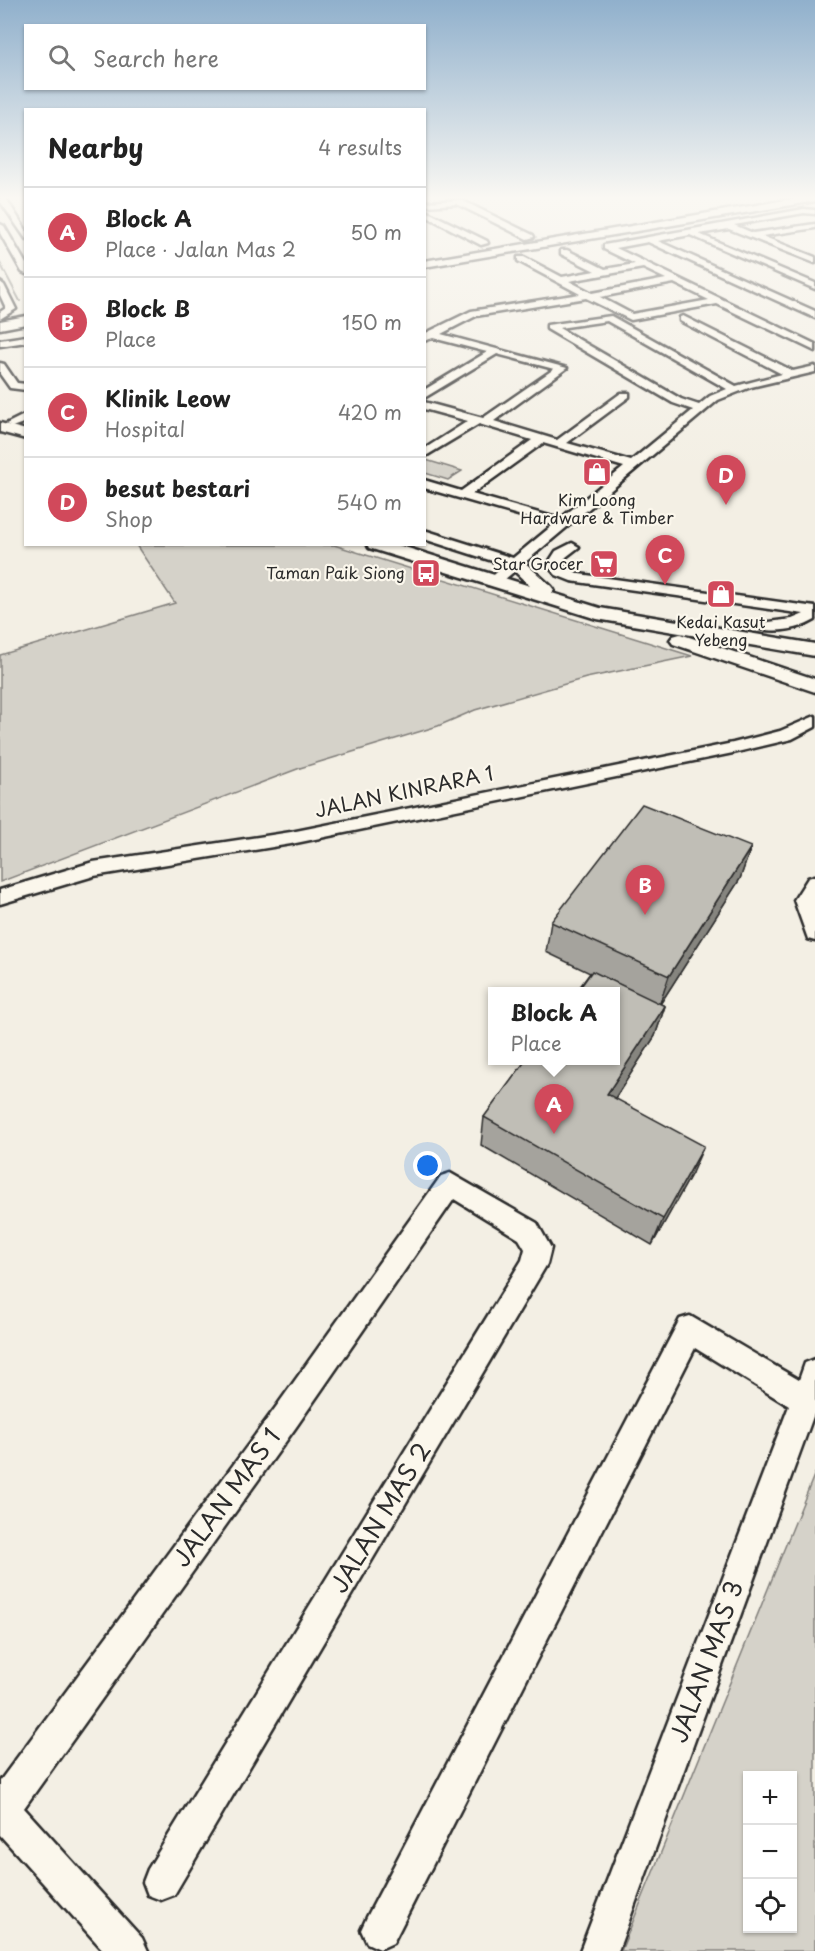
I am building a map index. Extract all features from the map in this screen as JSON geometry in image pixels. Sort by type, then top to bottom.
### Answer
[{"type":"main road","points":[[0,325],[23,324]]},
{"type":"main road","points":[[0,329],[23,324]]},
{"type":"main road","points":[[9,424],[24,434]]},
{"type":"main road","points":[[382,546],[591,606],[815,650]]},
{"type":"main road","points":[[407,546],[496,580],[545,590],[815,686]]},
{"type":"main road","points":[[516,564],[545,590]]},
{"type":"main road","points":[[591,606],[815,633]]},
{"type":"main road","points":[[591,606],[670,620],[815,640]]},
{"type":"street","points":[[0,316],[11,309],[12,288]]},
{"type":"street","points":[[575,288],[631,317],[718,301]]},
{"type":"street","points":[[428,336],[474,313],[633,288]]},
{"type":"street","points":[[633,288],[676,309]]},
{"type":"street","points":[[691,288],[815,348]]},
{"type":"street","points":[[756,288],[815,315]]},
{"type":"street","points":[[701,409],[677,401],[550,327],[608,318],[734,389]]},
{"type":"street","points":[[682,319],[793,375]]},
{"type":"street","points":[[785,333],[805,329]]},
{"type":"street","points":[[426,453],[562,370],[560,367],[428,336]]},
{"type":"street","points":[[0,343],[24,339]]},
{"type":"street","points":[[426,394],[495,351]]},
{"type":"street","points":[[0,366],[14,386],[24,387]]},
{"type":"street","points":[[496,580],[714,398],[734,389],[815,369]]},
{"type":"street","points":[[558,444],[625,394]]},
{"type":"street","points":[[426,406],[558,444],[613,465],[632,465]]},
{"type":"street","points":[[9,424],[24,418]]},
{"type":"street","points":[[464,495],[541,439]]},
{"type":"street","points":[[426,485],[550,516],[562,524]]},
{"type":"street","points":[[426,535],[516,564]]},
{"type":"street","points":[[572,547],[561,554],[554,565],[561,572],[576,578],[815,612]]},
{"type":"street","points":[[766,626],[794,624],[809,618],[815,612]]},
{"type":"street","name":"JALAN KINRARA 1","points":[[0,897],[93,869],[291,838],[733,748],[786,735],[815,722]]},
{"type":"street","points":[[815,883],[804,900],[815,934]]},
{"type":"street","name":"JALAN MAS 1","points":[[1,1810],[286,1417],[450,1184]]},
{"type":"street","name":"JALAN MAS 2","points":[[161,1882],[534,1264],[538,1248],[528,1231],[450,1184]]},
{"type":"street","points":[[380,1930],[690,1329],[810,1386]]},
{"type":"street","name":"JALAN MAS 3","points":[[599,1951],[810,1386]]},
{"type":"street","points":[[1,1810],[129,1951]]},
{"type":"shaded area","points":[[426,460],[462,471],[448,480],[426,473]]},
{"type":"shaded area","points":[[137,546],[337,546],[692,656],[586,678],[475,710],[438,726],[300,768],[0,882],[0,655],[175,603]]},
{"type":"shaded area","points":[[815,1473],[815,1951],[621,1951]]},
{"type":"building","points":[[642,804],[751,847],[669,976],[551,922]]},
{"type":"building","points":[[592,971],[665,1006],[607,1094],[704,1146],[663,1219],[484,1117],[522,1065],[620,1065],[620,987],[581,987]]},
{"type":"waterway","points":[[13,288],[20,301]]},
{"type":"place","name":"Kim Loong Hardware & Timber","points":[[597,472]]},
{"type":"place","name":"besut bestari","points":[[726,505]]},
{"type":"place","name":"Star Grocer","points":[[604,564]]},
{"type":"place","name":"Taman Paik Siong","points":[[426,573]]},
{"type":"place","name":"Klinik Leow","points":[[665,585]]},
{"type":"place","name":"Kedai Kasut Yebeng","points":[[721,594]]},
{"type":"place","name":"Block B","points":[[645,915]]},
{"type":"place","name":"Block A","points":[[554,1134]]}]
